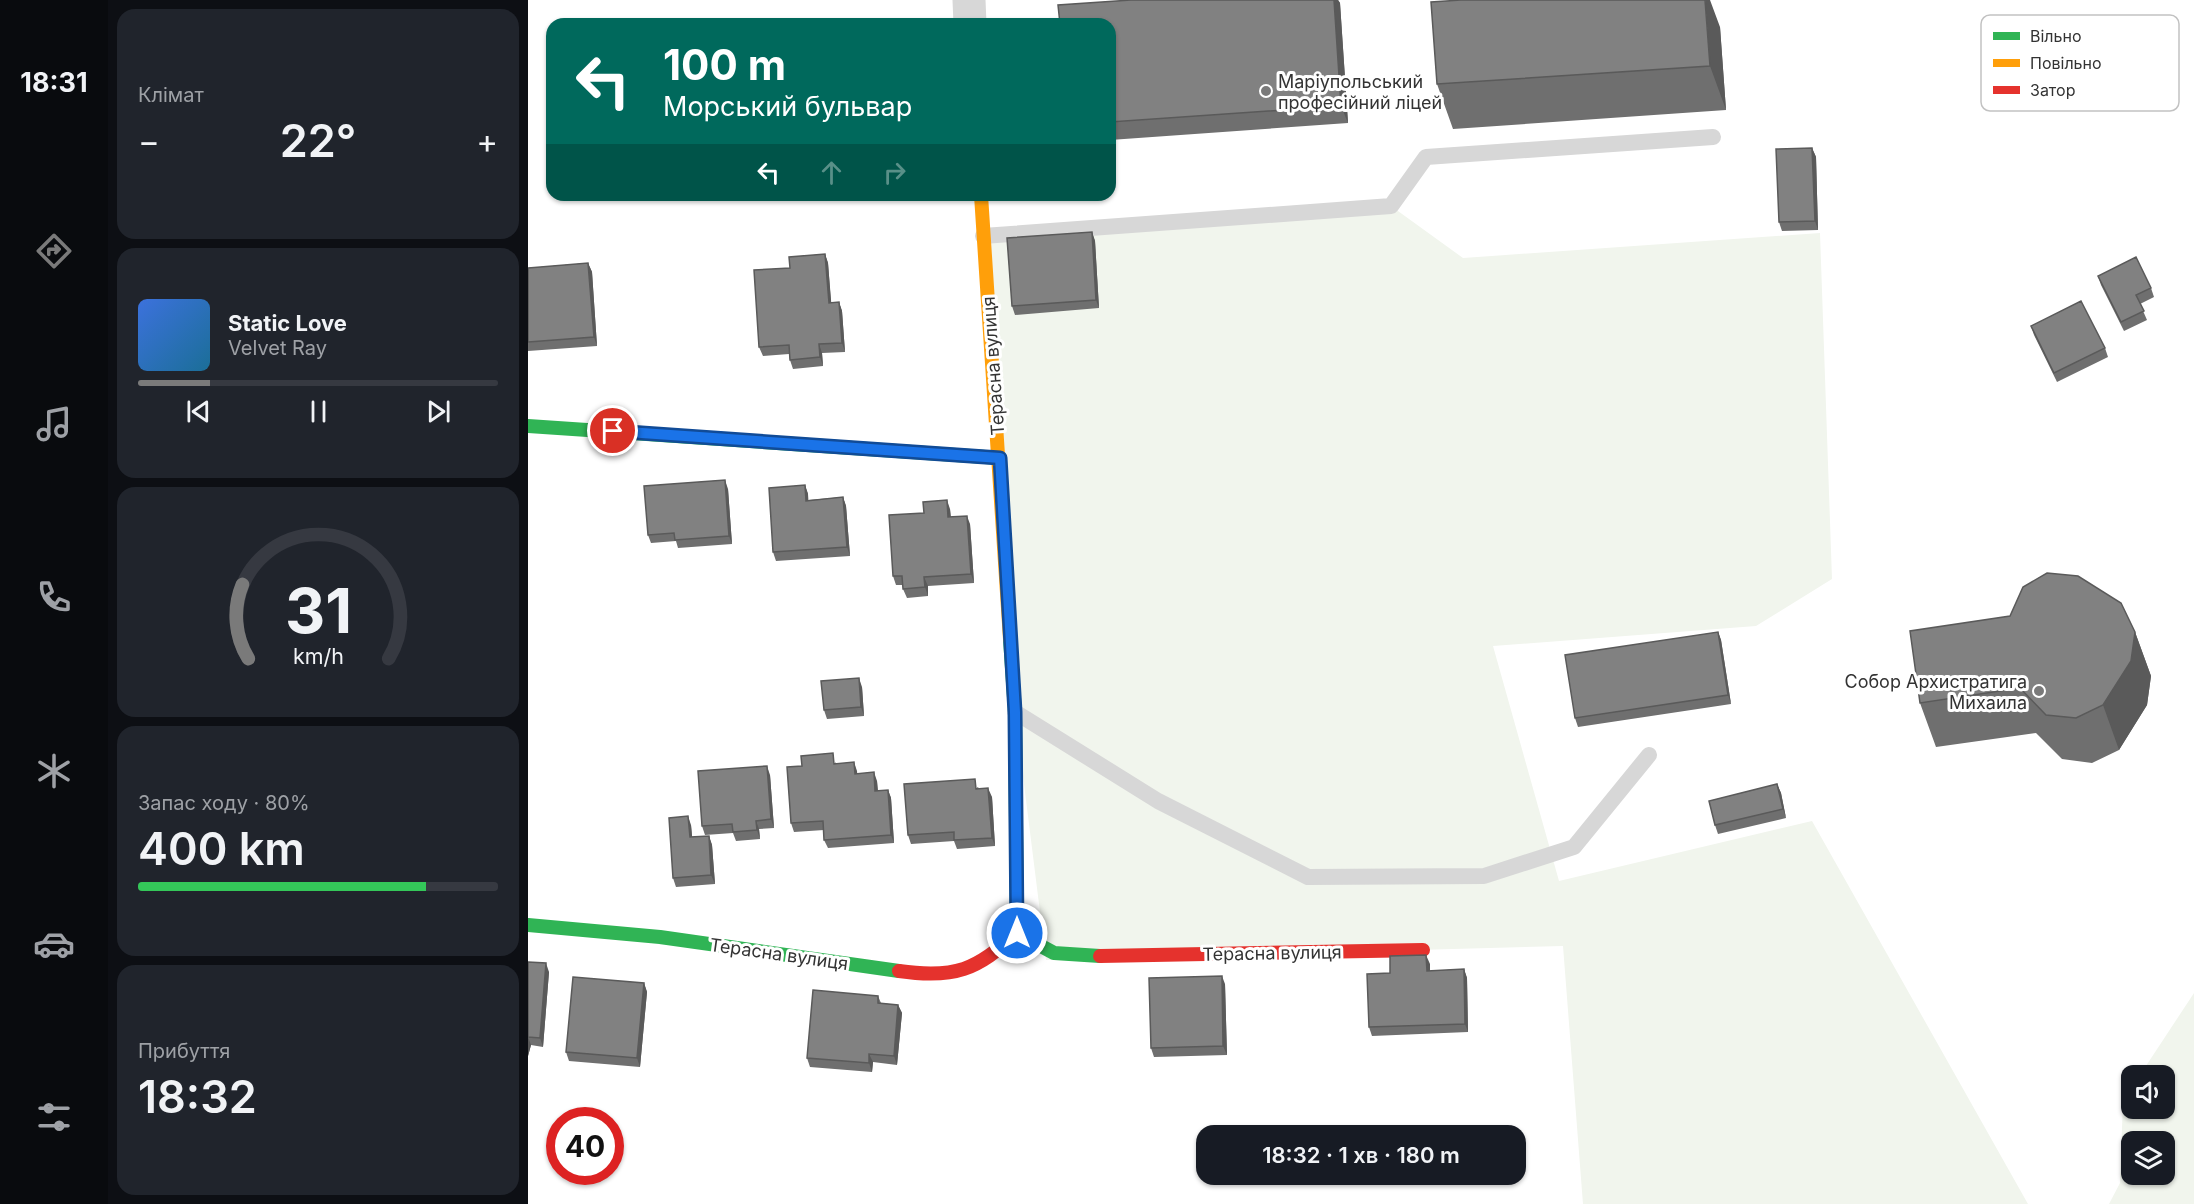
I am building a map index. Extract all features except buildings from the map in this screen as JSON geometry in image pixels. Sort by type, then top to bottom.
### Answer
[{"type":"street","points":[[969,0],[970,18]]},
{"type":"street","name":"Терасна вулиця","points":[[528,925],[660,937],[914,973],[945,974],[972,968],[990,958],[1017,933],[1015,712],[981,201]]},
{"type":"street","points":[[528,426],[1000,458]]},
{"type":"street","name":"Терасна вулиця","points":[[1017,933],[1054,952],[1080,956],[1423,950]]},
{"type":"lane","points":[[983,236],[1391,206],[1426,157],[1713,137]]},
{"type":"lane","points":[[1015,712],[1158,801],[1308,877],[1484,876],[1574,847],[1649,755]]},
{"type":"shaded area","points":[[1391,206],[1463,258],[1820,233],[1832,579],[1756,626],[1493,646],[1559,881],[1812,821],[2028,1204],[1583,1204],[1563,946],[1046,960],[1015,712],[983,236]]},
{"type":"shaded area","points":[[2194,993],[2194,1204],[2109,1204],[2120,1183],[2121,1156],[2121,1185],[2175,1185],[2175,1131],[2122,1131],[2122,1119],[2175,1119],[2175,1065],[2147,1065]]},
{"type":"traffic: fast","points":[[528,426],[1000,458]]},
{"type":"traffic: fast","points":[[1010,639],[1015,712],[1017,933],[1054,953],[1100,956]]},
{"type":"traffic: fast","points":[[528,925],[660,937],[899,971]]},
{"type":"traffic: slow","points":[[981,201],[1010,639]]},
{"type":"traffic: jam","points":[[899,971],[935,974],[964,969],[990,956],[1017,933]]},
{"type":"traffic: jam","points":[[1100,956],[1423,950]]},
{"type":"place","name":"Маріупольський професійний ліцей","points":[[1266,91]]},
{"type":"place","name":"Собор Архистратига Михаила","points":[[2039,691]]},
{"type":"route","points":[[613,431],[1000,458],[1015,712],[1017,933]]}]
